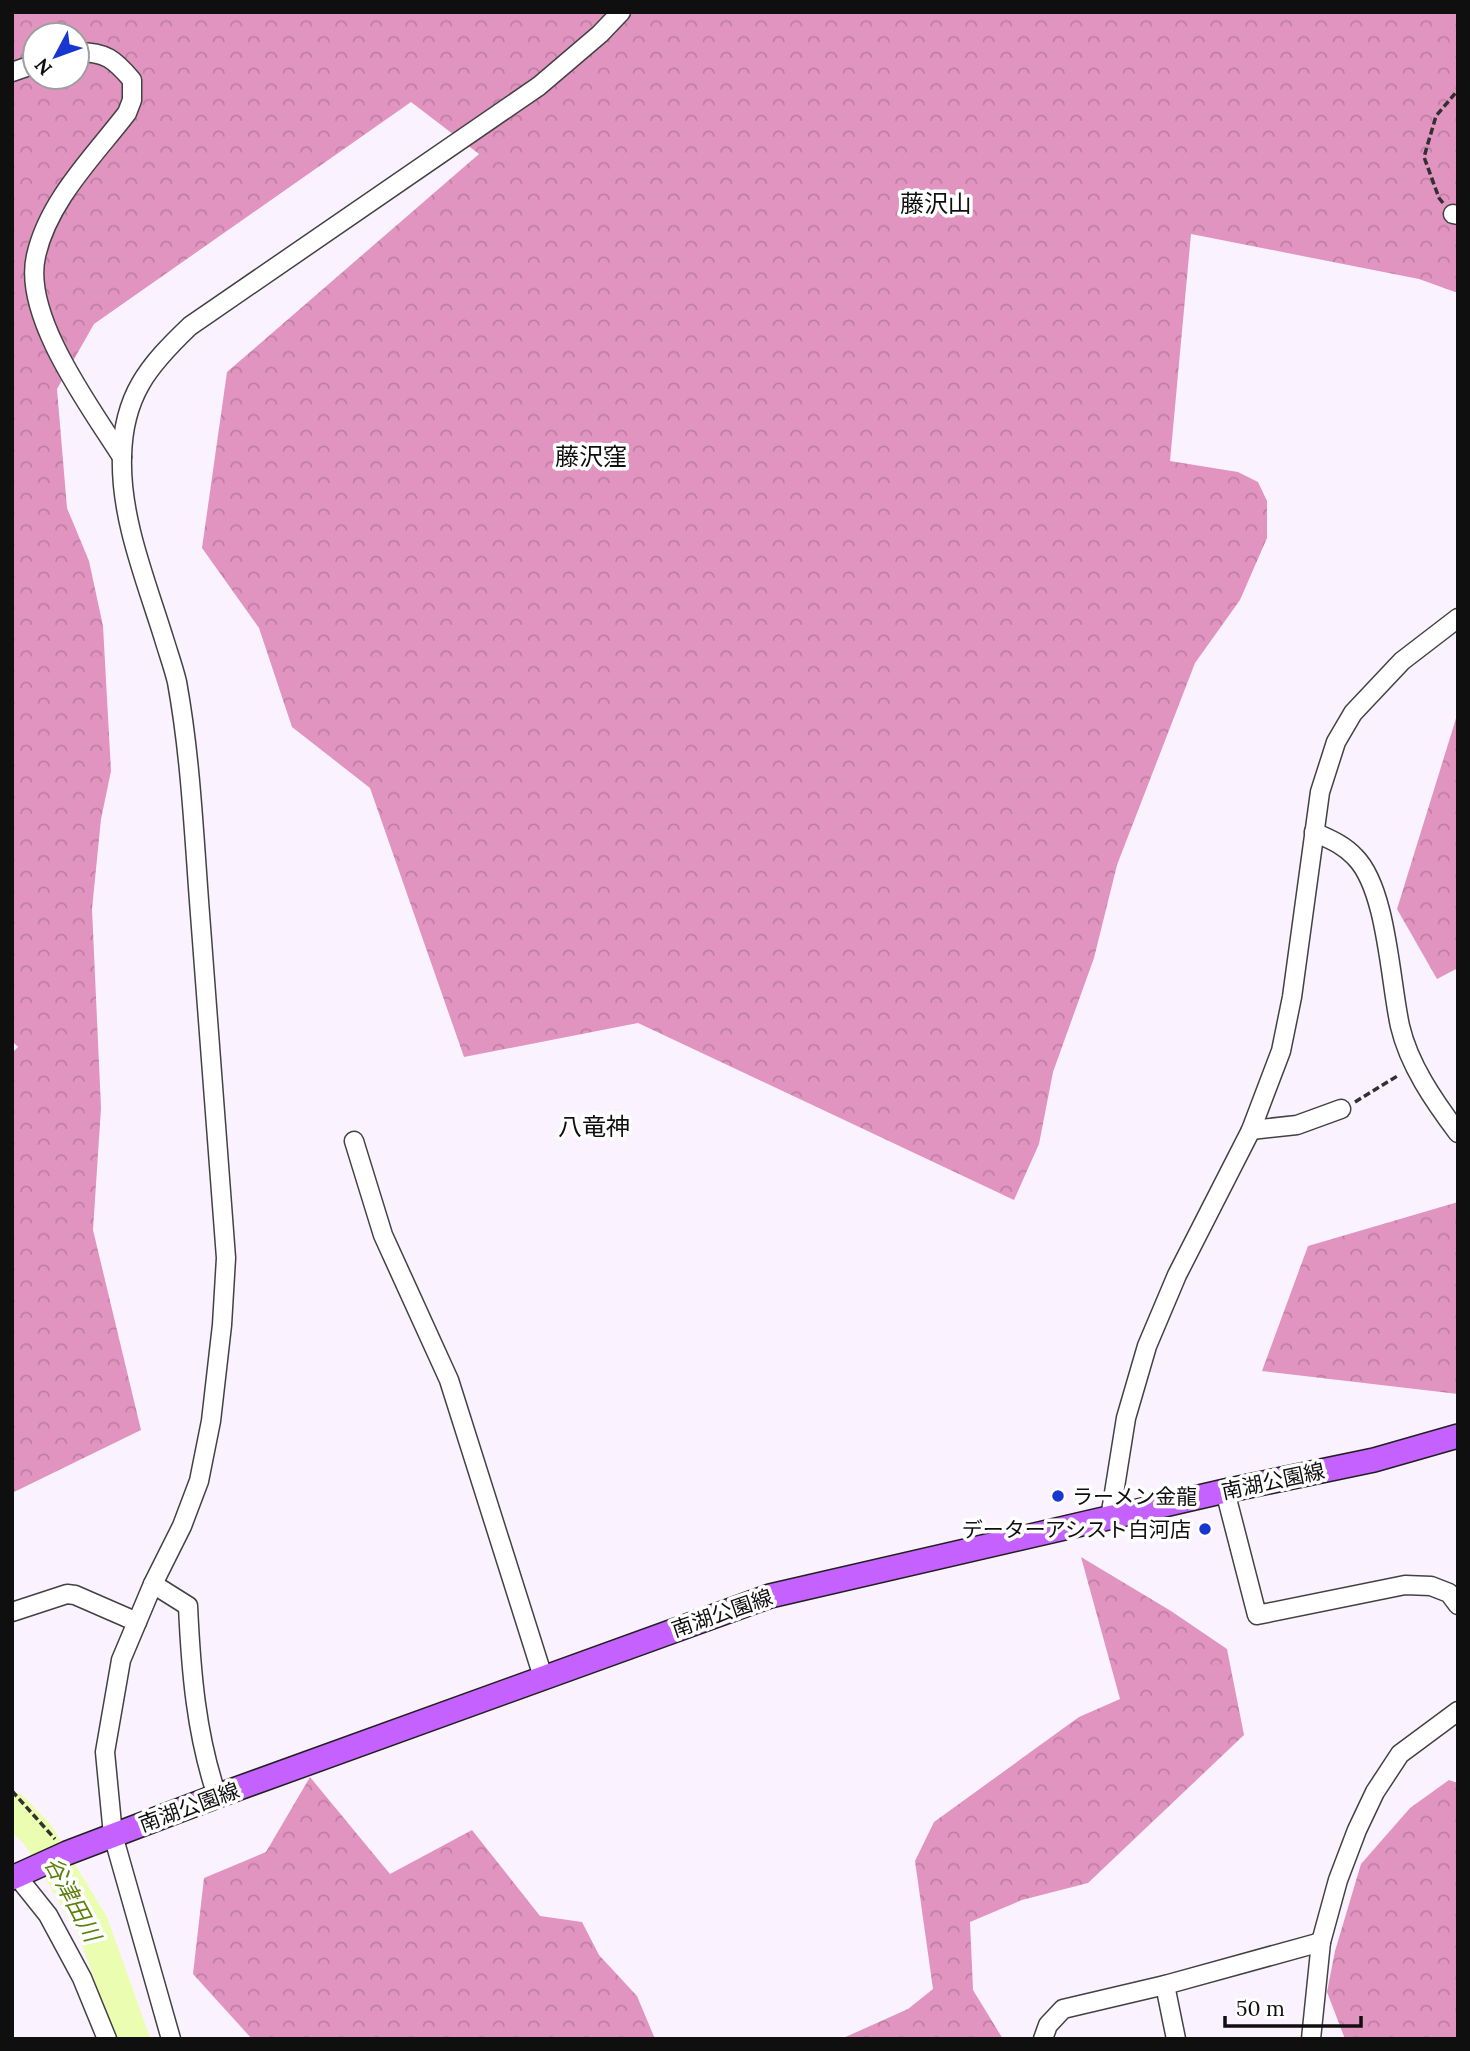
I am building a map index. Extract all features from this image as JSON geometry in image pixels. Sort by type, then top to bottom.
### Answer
[{"type":"main road","name":"南湖公園線","points":[[14,1877],[67,1853],[217,1796],[770,1596],[1225,1491],[1374,1460],[1458,1436]]},
{"type":"street","points":[[171,2039],[113,1835],[105,1752],[121,1660],[153,1584],[182,1526],[199,1481],[211,1421],[222,1325],[226,1258],[189,771],[177,680],[138,555],[123,494],[124,430],[144,376],[161,354],[190,326],[539,86],[600,34],[621,12]]},
{"type":"street","points":[[91,52],[114,59],[132,80],[132,100],[127,113],[69,188],[51,217],[35,258],[34,282],[40,307],[58,354],[122,457]]},
{"type":"street","points":[[1111,1518],[1126,1418],[1147,1346],[1177,1275],[1251,1130],[1281,1051],[1292,997],[1314,832],[1328,764],[1336,742],[1353,713],[1402,661],[1458,618]]},
{"type":"street","points":[[1314,832],[1342,845],[1357,859],[1367,875],[1378,906],[1400,1027],[1415,1066],[1458,1133]]},
{"type":"street","points":[[1251,1130],[1297,1125],[1340,1109]]},
{"type":"street","points":[[354,1141],[383,1235],[449,1380],[543,1677]]},
{"type":"street","points":[[1225,1491],[1257,1615],[1405,1585],[1431,1586],[1455,1595]]},
{"type":"street","points":[[153,1584],[188,1606],[192,1687],[206,1763],[217,1796]]},
{"type":"street","points":[[12,1612],[67,1594],[138,1622]]},
{"type":"street","points":[[1311,2039],[1321,1942],[1338,1881],[1375,1792],[1400,1754],[1458,1711]]},
{"type":"street","points":[[14,1877],[48,1914],[82,1978],[107,2039]]},
{"type":"street","points":[[1043,2039],[1048,2025],[1063,2010],[1321,1942]]},
{"type":"street","points":[[1165,1985],[1176,2039]]},
{"type":"path","points":[[1455,215],[1439,198],[1424,157],[1436,116],[1458,90]]},
{"type":"path","points":[[1340,1109],[1415,1066]]},
{"type":"path","points":[[12,1791],[67,1853]]},
{"type":"green space","points":[[12,12],[1458,12],[1458,293],[1419,279],[1191,234],[1170,461],[1238,472],[1258,482],[1267,501],[1267,538],[1240,600],[1195,663],[1117,865],[1094,958],[1053,1072],[1039,1144],[1014,1200],[638,1023],[464,1057],[370,788],[292,727],[259,628],[202,548],[227,372],[479,154],[411,102],[94,324],[57,389],[67,508],[89,561],[103,626],[111,771],[101,819],[92,909],[101,1108],[93,1230],[141,1430],[12,1493],[12,1053],[18,1047],[12,1041]]},
{"type":"green space","points":[[1458,712],[1458,968],[1437,979],[1397,909]]},
{"type":"green space","points":[[1458,1202],[1458,1394],[1262,1371],[1308,1246]]},
{"type":"green space","points":[[1081,1557],[1171,1611],[1227,1649],[1244,1735],[1088,1883],[1022,1900],[970,1922],[973,1990],[1003,2039],[841,2039],[908,2009],[933,1989],[915,1861],[934,1822],[1079,1717],[1120,1699]]},
{"type":"green space","points":[[310,1777],[390,1874],[472,1830],[540,1916],[582,1922],[599,1955],[637,1996],[655,2039],[252,2039],[193,1974],[204,1878],[266,1852]]},
{"type":"green space","points":[[1449,1780],[1458,1783],[1458,2039],[1345,2039],[1327,1992],[1335,1951],[1361,1864],[1410,1808]]},
{"type":"waterway","name":"谷津田川","points":[[12,1808],[38,1835],[92,1924],[133,2039]]},
{"type":"place","name":"ラーメン金龍","points":[[1058,1496]]},
{"type":"place","name":"データーアシスト白河店","points":[[1205,1529]]},
{"type":"district","name":"藤沢山","points":[[936,203]]},
{"type":"district","name":"藤沢窪","points":[[591,456]]},
{"type":"district","name":"八竜神","points":[[594,1126]]}]
